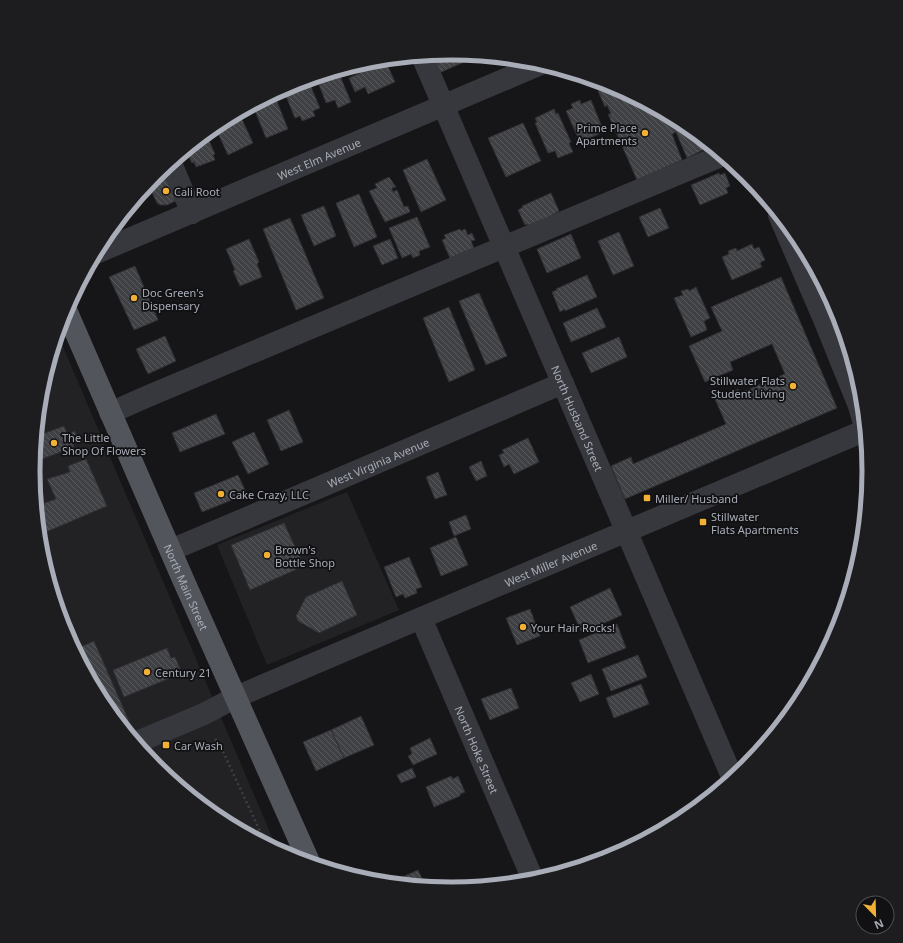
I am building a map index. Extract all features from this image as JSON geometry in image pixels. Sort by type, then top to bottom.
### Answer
[{"type":"main road","name":"North Main Street","points":[[69,318],[307,857]]},
{"type":"street","name":"North Husband Street","points":[[424,61],[731,773]]},
{"type":"street","name":"West Elm Avenue","points":[[105,249],[532,68]]},
{"type":"street","points":[[110,413],[717,157]]},
{"type":"street","points":[[174,168],[192,213]]},
{"type":"street","points":[[787,233],[856,399]]},
{"type":"street","name":"West Virginia Avenue","points":[[171,550],[563,383]]},
{"type":"street","name":"West Miller Avenue","points":[[140,741],[204,714],[236,697],[861,432]]},
{"type":"street","name":"North Hoke Street","points":[[421,618],[531,875]]},
{"type":"path","points":[[215,739],[219,743],[263,838]]},
{"type":"shaded area","points":[[61,342],[275,844],[223,814],[201,798],[180,781],[142,743],[109,700],[82,654],[71,629],[54,578],[48,552],[41,498],[40,472],[41,445],[48,391]]},
{"type":"shaded area","points":[[347,492],[399,610],[267,665],[217,545]]},
{"type":"building","points":[[432,61],[467,61],[439,73]]},
{"type":"building","points":[[388,66],[395,82],[368,94],[365,87],[355,92],[349,78],[360,73],[359,71]]},
{"type":"building","points":[[340,76],[351,102],[338,108],[335,100],[326,103],[318,82]]},
{"type":"building","points":[[310,85],[320,108],[313,111],[315,116],[302,121],[300,116],[295,118],[285,95]]},
{"type":"building","name":"Prime Place Apartments","points":[[602,89],[634,102],[680,129],[706,148],[687,158],[676,132],[672,134],[682,160],[637,180],[608,114],[611,114],[607,105],[605,107],[598,91]]},
{"type":"building","points":[[276,99],[288,129],[266,138],[255,110]]},
{"type":"building","points":[[580,100],[581,104],[591,100],[604,132],[580,142],[566,111],[573,108],[571,104]]},
{"type":"building","points":[[554,109],[556,114],[558,113],[571,142],[569,143],[573,152],[558,158],[555,151],[548,153],[535,123],[537,122],[535,118]]},
{"type":"building","points":[[241,118],[253,143],[228,155],[218,133]]},
{"type":"building","points":[[523,123],[541,161],[506,177],[488,138]]},
{"type":"building","points":[[208,140],[215,154],[213,155],[215,160],[196,167],[194,162],[192,163],[188,155]]},
{"type":"building","points":[[427,159],[446,200],[421,212],[403,170]]},
{"type":"building","name":"Cali Root","points":[[172,170],[184,197],[167,205],[160,205],[157,203],[151,191]]},
{"type":"building","points":[[719,173],[720,175],[725,173],[730,186],[726,188],[728,193],[700,205],[691,185]]},
{"type":"building","points":[[389,177],[396,187],[392,188],[393,192],[397,190],[404,207],[408,206],[410,212],[385,222],[369,191],[377,188],[375,184]]},
{"type":"building","points":[[551,193],[559,211],[552,215],[553,217],[529,227],[527,224],[525,225],[518,210],[523,207],[522,206]]},
{"type":"building","points":[[359,194],[377,237],[354,247],[336,203]]},
{"type":"building","points":[[324,206],[336,236],[314,246],[301,215]]},
{"type":"building","points":[[660,208],[669,228],[648,237],[639,217]]},
{"type":"building","points":[[417,217],[430,247],[419,251],[420,255],[413,258],[411,254],[402,258],[389,228]]},
{"type":"building","points":[[290,218],[324,298],[296,310],[263,229]]},
{"type":"building","points":[[460,229],[461,231],[465,229],[468,235],[472,233],[475,240],[471,241],[474,248],[450,258],[442,240],[446,238],[444,235]]},
{"type":"building","points":[[619,232],[634,266],[613,275],[598,241]]},
{"type":"building","points":[[571,234],[581,258],[547,273],[537,249]]},
{"type":"building","points":[[249,239],[259,262],[257,264],[262,277],[240,286],[233,271],[235,270],[226,249]]},
{"type":"building","points":[[390,239],[398,258],[382,265],[373,246]]},
{"type":"building","points":[[752,244],[754,249],[759,247],[765,260],[760,263],[762,267],[732,280],[722,257],[729,254],[728,251],[736,248],[737,251]]},
{"type":"building","name":"Doc Green's Dispensary","points":[[135,266],[158,320],[134,330],[109,277]]},
{"type":"building","points":[[587,275],[597,297],[560,312],[552,292]]},
{"type":"building","name":"Stillwater Flats Student Living","points":[[781,277],[837,408],[625,499],[611,466],[631,457],[633,464],[726,424],[715,399],[738,389],[740,393],[785,374],[772,344],[730,362],[733,370],[705,382],[689,346],[722,331],[711,307]]},
{"type":"building","points":[[696,287],[710,318],[704,321],[707,330],[691,337],[674,298],[683,295],[681,291],[688,289],[689,291]]},
{"type":"building","points":[[479,293],[507,356],[486,365],[459,301]]},
{"type":"building","points":[[449,307],[475,370],[449,382],[423,318]]},
{"type":"building","points":[[597,308],[606,327],[571,342],[563,323]]},
{"type":"building","points":[[165,336],[176,361],[148,374],[136,349]]},
{"type":"building","points":[[619,337],[627,357],[591,373],[582,353]]},
{"type":"building","points":[[289,410],[303,442],[281,451],[267,420]]},
{"type":"building","points":[[216,414],[225,434],[180,452],[172,433]]},
{"type":"building","name":"The Little Shop Of Flowers","points":[[64,426],[67,434],[75,431],[77,437],[71,440],[74,447],[40,460],[42,434]]},
{"type":"building","points":[[254,432],[269,464],[248,474],[232,442]]},
{"type":"building","points":[[528,438],[539,462],[514,474],[509,464],[504,467],[499,455],[504,453],[502,450]]},
{"type":"building","points":[[86,459],[107,506],[45,532],[42,504],[56,499],[47,479],[70,472],[68,466]]},
{"type":"building","points":[[481,461],[487,476],[476,481],[469,467]]},
{"type":"building","points":[[438,472],[447,495],[435,499],[426,477]]},
{"type":"building","name":"Cake Crazy, LLC","points":[[238,475],[247,494],[202,512],[194,493]]},
{"type":"building","points":[[466,515],[471,529],[454,536],[449,522]]},
{"type":"building","name":"Brown's Bottle Shop","points":[[284,523],[304,566],[250,590],[231,545]]},
{"type":"building","points":[[456,537],[468,565],[441,576],[430,548]]},
{"type":"building","points":[[409,557],[422,587],[416,589],[417,593],[405,598],[403,594],[396,597],[384,567]]},
{"type":"building","points":[[342,581],[357,615],[319,633],[298,621],[296,616],[306,597]]},
{"type":"building","points":[[610,588],[622,615],[582,633],[570,607]]},
{"type":"building","name":"Your Hair Rocks!","points":[[530,609],[540,636],[517,645],[506,618]]},
{"type":"building","points":[[617,624],[626,648],[588,663],[579,640]]},
{"type":"building","points":[[94,641],[129,721],[125,722],[109,700],[79,648]]},
{"type":"building","name":"Century 21","points":[[167,648],[171,658],[175,657],[182,673],[124,697],[113,670]]},
{"type":"building","points":[[638,655],[647,677],[611,691],[602,669]]},
{"type":"building","points":[[591,674],[599,694],[580,702],[571,683]]},
{"type":"building","points":[[641,684],[649,704],[614,718],[606,698]]},
{"type":"building","points":[[511,688],[519,708],[490,720],[481,699]]},
{"type":"building","points":[[361,716],[374,745],[344,758],[331,730]]},
{"type":"building","points":[[331,730],[344,758],[316,771],[303,742]]},
{"type":"building","points":[[430,738],[437,754],[413,765],[408,756],[412,754],[410,748]]},
{"type":"building","points":[[412,768],[416,777],[401,783],[397,775]]},
{"type":"building","points":[[451,776],[453,779],[458,776],[465,792],[460,794],[460,796],[434,807],[426,787]]},
{"type":"building","points":[[418,870],[424,882],[398,879]]},
{"type":"place","name":"Prime Place Apartments","points":[[645,133]]},
{"type":"place","name":"Cali Root","points":[[166,191]]},
{"type":"place","name":"Doc Green's Dispensary","points":[[134,298]]},
{"type":"place","name":"Stillwater Flats Student Living","points":[[793,386]]},
{"type":"place","name":"The Little Shop Of Flowers","points":[[54,443]]},
{"type":"place","name":"Cake Crazy, LLC","points":[[221,494]]},
{"type":"place","name":"Miller/ Husband","points":[[647,498]]},
{"type":"place","name":"Stillwater Flats Apartments","points":[[703,522]]},
{"type":"place","name":"Brown's Bottle Shop","points":[[267,555]]},
{"type":"place","name":"Your Hair Rocks!","points":[[523,627]]},
{"type":"place","name":"Century 21","points":[[147,672]]},
{"type":"place","name":"Car Wash","points":[[166,745]]}]
